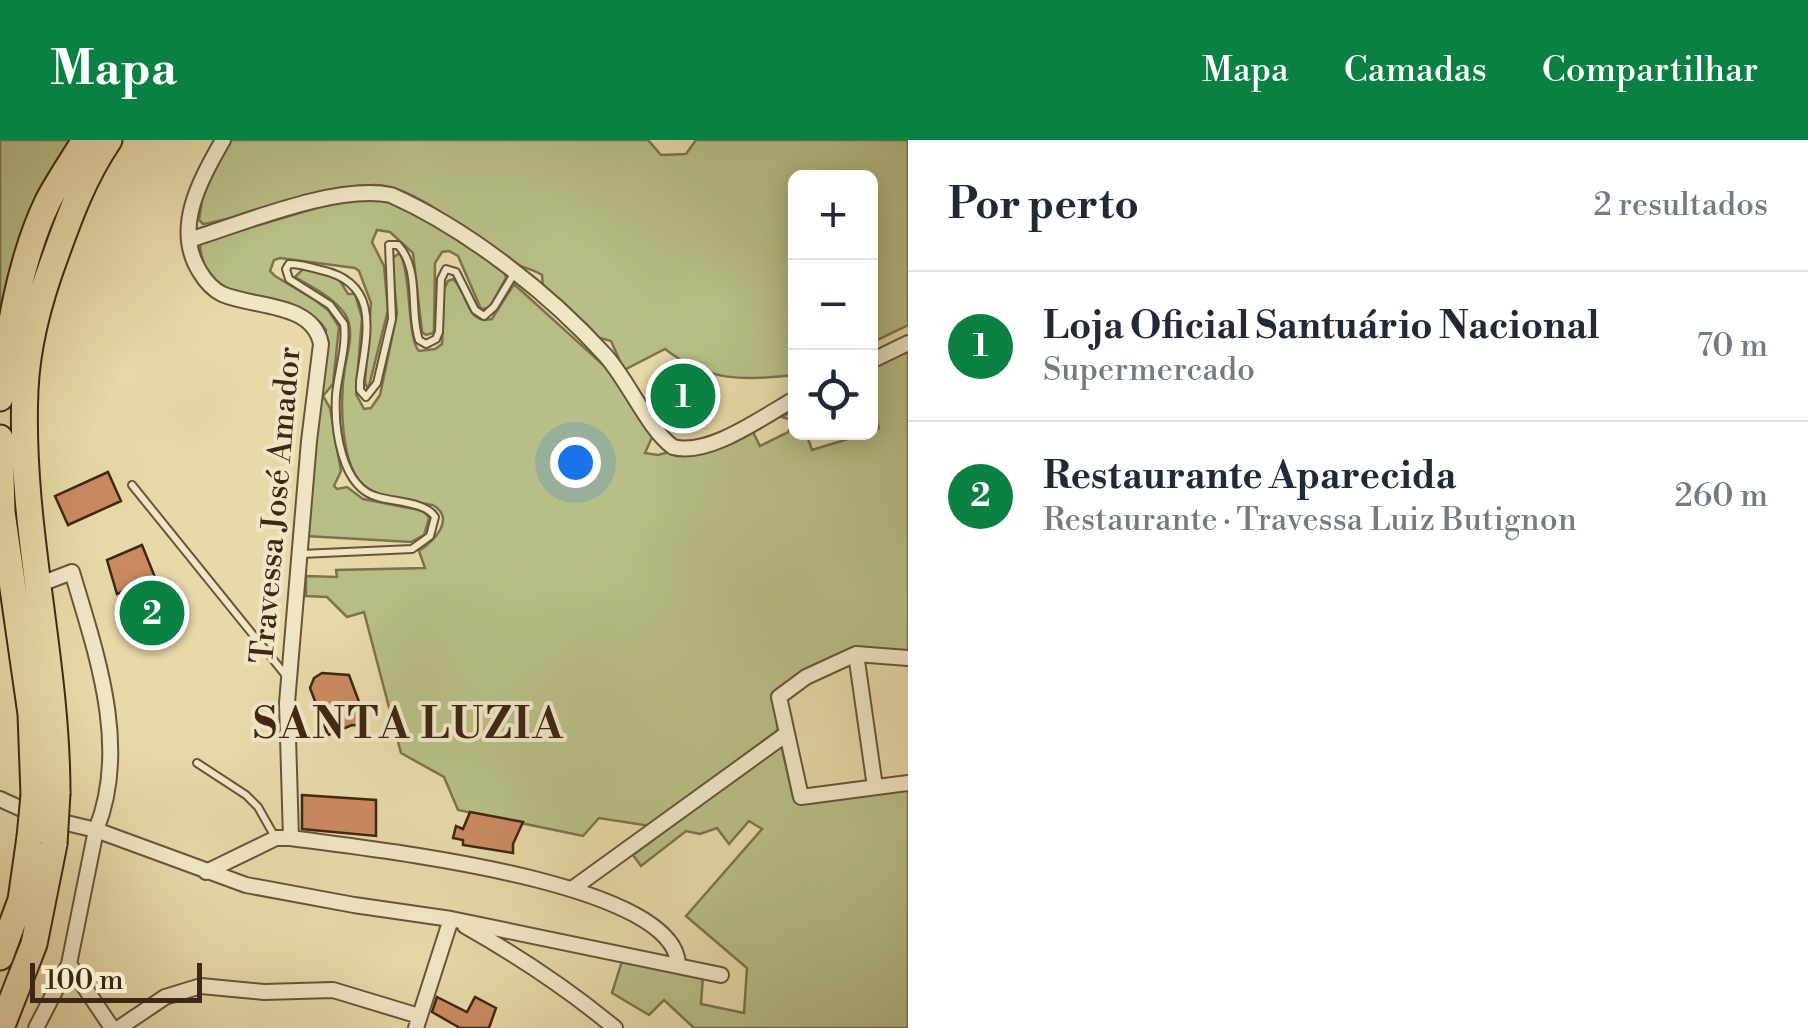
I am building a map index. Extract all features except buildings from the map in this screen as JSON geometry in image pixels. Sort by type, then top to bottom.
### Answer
[{"type":"highway","points":[[36,798],[54,706],[26,469],[28,355],[41,293],[67,220],[81,185],[108,140]]},
{"type":"highway","points":[[0,398],[10,331],[26,266],[48,202],[80,146]]},
{"type":"highway","points":[[0,438],[2,512],[31,714],[42,841],[34,944],[0,1028]]},
{"type":"highway","points":[[0,956],[42,841]]},
{"type":"street","points":[[223,140],[197,187],[189,240],[322,200],[376,192],[409,203],[515,272],[604,354],[673,447],[693,448],[712,442],[788,402]]},
{"type":"street","name":"Travessa José Amador","points":[[189,240],[196,266],[218,292],[300,315],[314,326],[322,344],[309,440],[289,678],[283,838]]},
{"type":"street","points":[[878,357],[908,343]]},
{"type":"street","points":[[36,1028],[69,964],[109,777],[104,682],[72,572],[38,585]]},
{"type":"street","points":[[856,654],[874,787]]},
{"type":"street","points":[[908,658],[856,654],[784,690],[779,697],[801,798],[908,783]]},
{"type":"street","points":[[572,890],[785,735]]},
{"type":"street","points":[[0,799],[36,798],[71,826],[96,830],[246,884],[336,902],[451,918],[721,975]]},
{"type":"street","points":[[206,872],[283,838],[494,868],[572,890],[656,928],[676,948],[678,964]]},
{"type":"street","points":[[451,918],[519,957],[615,1028]]},
{"type":"street","points":[[119,1028],[165,997],[200,986],[264,992],[332,990],[418,1022],[451,918]]},
{"type":"street","points":[[519,957],[522,933]]},
{"type":"street","points":[[69,964],[112,1028]]},
{"type":"lane","points":[[300,554],[412,549],[430,536],[435,518],[427,508],[372,496],[352,480],[336,400],[344,324],[330,305],[289,279],[286,269],[295,264],[339,274],[355,285],[366,317],[360,390],[366,398],[377,382],[392,319],[389,245],[398,245],[404,252],[414,298],[416,334],[426,344],[436,339],[438,332],[441,279],[446,269],[456,272],[475,310],[484,316],[515,272]]},
{"type":"lane","points":[[132,484],[289,678]]},
{"type":"lane","points":[[197,763],[258,807],[283,838]]},
{"type":"green space","points":[[0,140],[70,140],[49,178],[0,326]]},
{"type":"green space","points":[[231,140],[648,140],[661,155],[686,154],[696,140],[908,140],[908,325],[878,340],[878,170],[788,170],[788,376],[759,378],[712,373],[665,349],[624,370],[611,341],[593,336],[543,289],[542,275],[514,263],[428,204],[392,188],[375,185],[332,190],[203,224],[199,220],[204,187]]},
{"type":"green space","points":[[385,199],[409,208],[504,269],[506,278],[489,308],[481,309],[458,256],[442,252],[435,263],[434,330],[426,335],[422,332],[413,253],[390,232],[377,230],[372,242],[384,266],[388,310],[368,390],[365,382],[371,303],[359,271],[274,260],[270,271],[329,311],[339,327],[333,384],[323,396],[330,408],[341,471],[334,486],[347,487],[363,499],[424,511],[429,518],[424,535],[411,542],[306,536],[326,330],[312,316],[294,307],[235,292],[218,283],[206,268],[200,245],[340,201]]},
{"type":"green space","points":[[400,253],[404,264],[413,334],[419,351],[442,344],[444,289],[448,281],[453,279],[472,313],[483,320],[492,319],[514,284],[611,372],[654,433],[645,453],[691,456],[753,432],[760,446],[788,432],[788,440],[808,440],[812,450],[845,440],[878,440],[878,365],[908,350],[908,651],[863,649],[774,698],[778,730],[650,826],[599,818],[583,836],[458,810],[444,777],[401,753],[364,612],[347,617],[327,597],[306,596],[306,576],[337,577],[336,570],[425,568],[419,551],[431,542],[443,523],[440,511],[433,505],[381,495],[357,478],[343,431],[348,320],[328,297],[295,277],[303,269],[337,276],[348,294],[355,294],[362,318],[356,394],[364,409],[371,408],[380,395],[397,314],[392,258]]},
{"type":"green space","points":[[781,744],[793,797],[807,804],[908,789],[908,1028],[694,1028],[664,1000],[649,1015],[612,993],[623,958],[703,976],[701,1004],[744,1013],[747,968],[686,916],[762,829],[749,821],[729,844],[717,828],[700,834],[686,831],[641,866],[633,855]]},
{"type":"place","name":"Loja Oficial Santuário Nacional","points":[[683,396]]},
{"type":"place","name":"Restaurante Aparecida","points":[[152,613]]},
{"type":"district","name":"SANTA LUZIA","points":[[409,725]]}]
